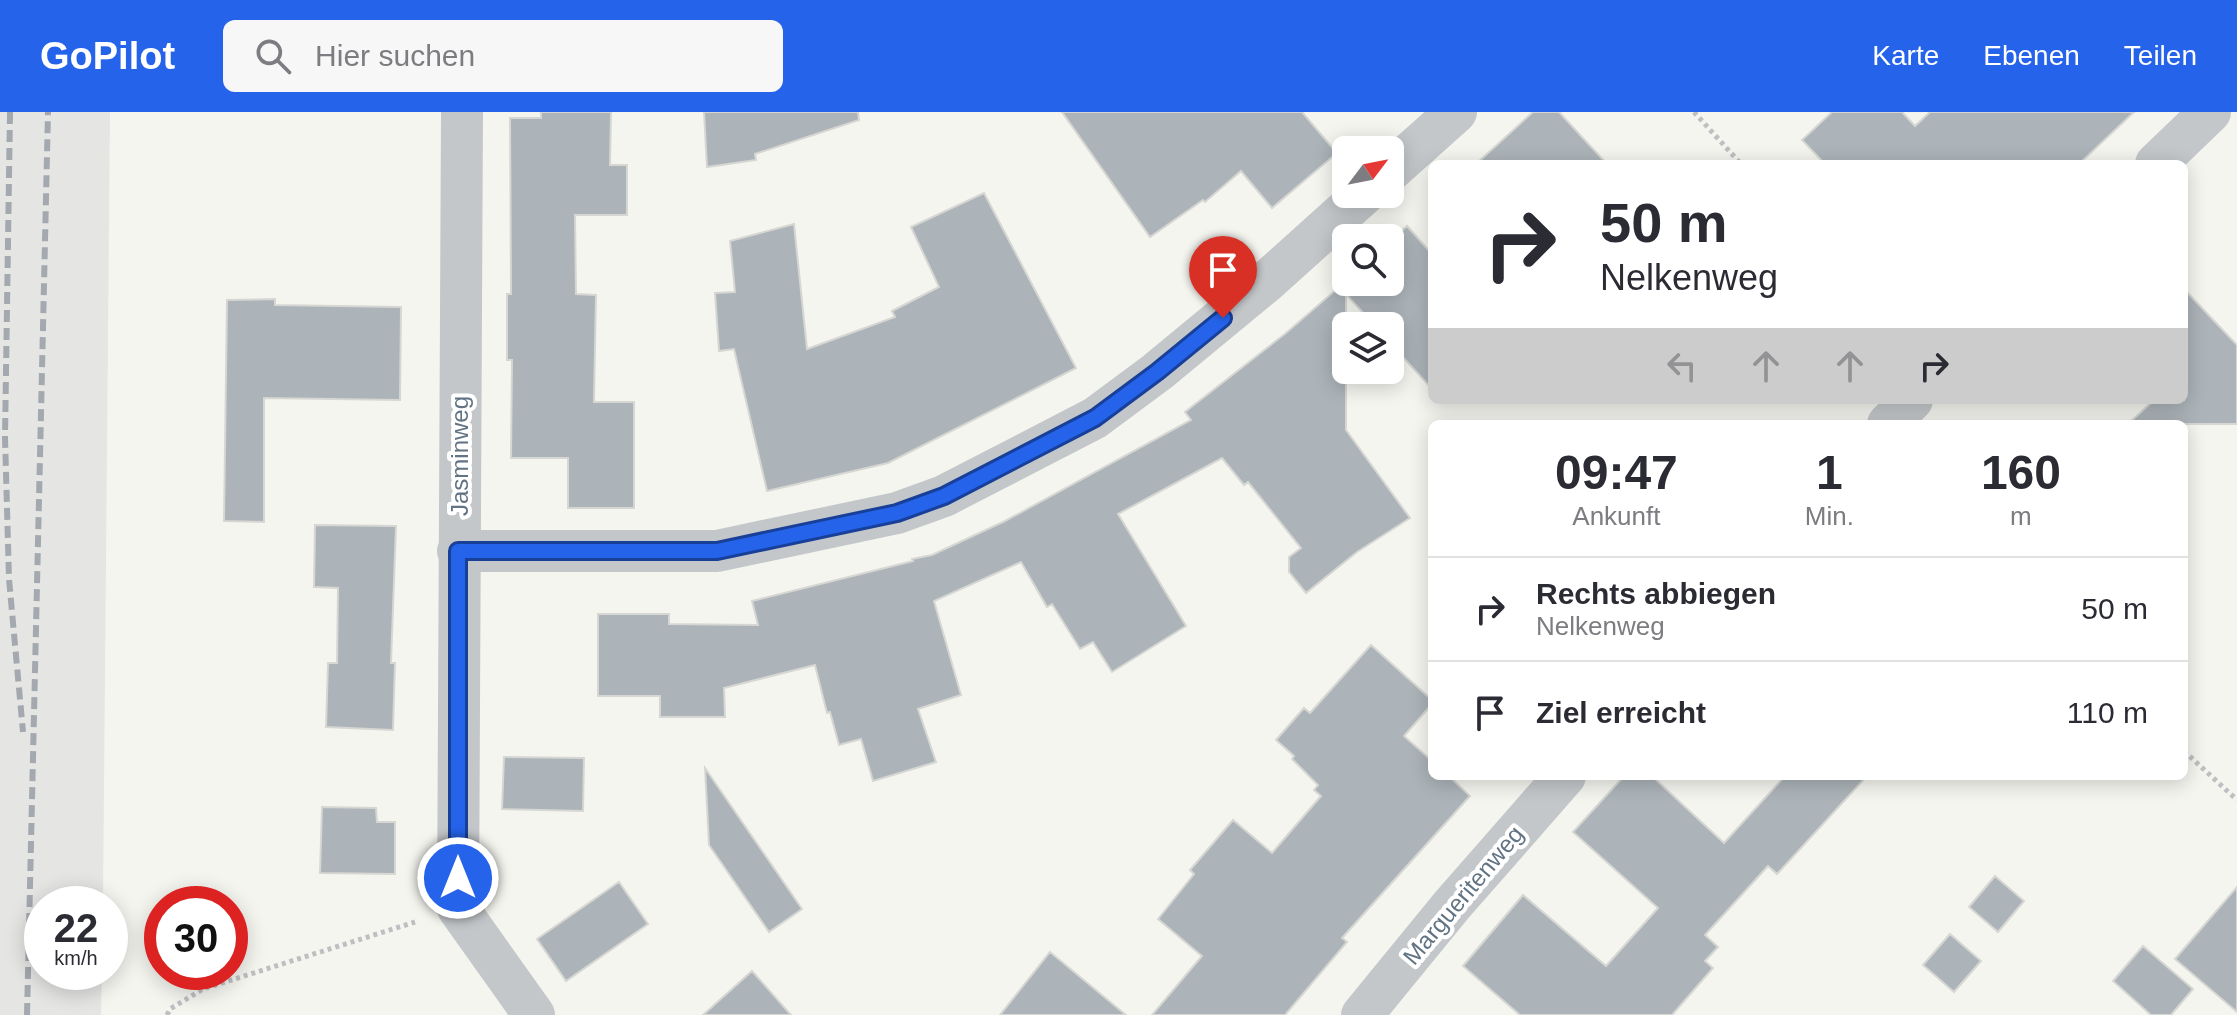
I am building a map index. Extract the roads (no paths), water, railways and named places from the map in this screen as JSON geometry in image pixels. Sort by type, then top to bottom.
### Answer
[{"type":"street","name":"Jasminweg","points":[[462,112],[458,908],[534,1015]]},
{"type":"street","points":[[1404,158],[1456,112]]},
{"type":"street","points":[[2160,160],[2210,112]]},
{"type":"street","points":[[458,551],[717,551],[897,513],[944,496],[1095,418],[1206,332],[1348,208]]},
{"type":"street","points":[[1892,420],[1908,404]]},
{"type":"street","name":"Margueritenweg","points":[[1362,1015],[1452,905],[1561,780]]},
{"type":"railway","points":[[10,112],[5,437],[9,579],[23,732]]},
{"type":"railway","points":[[27,1015],[48,112]]}]
